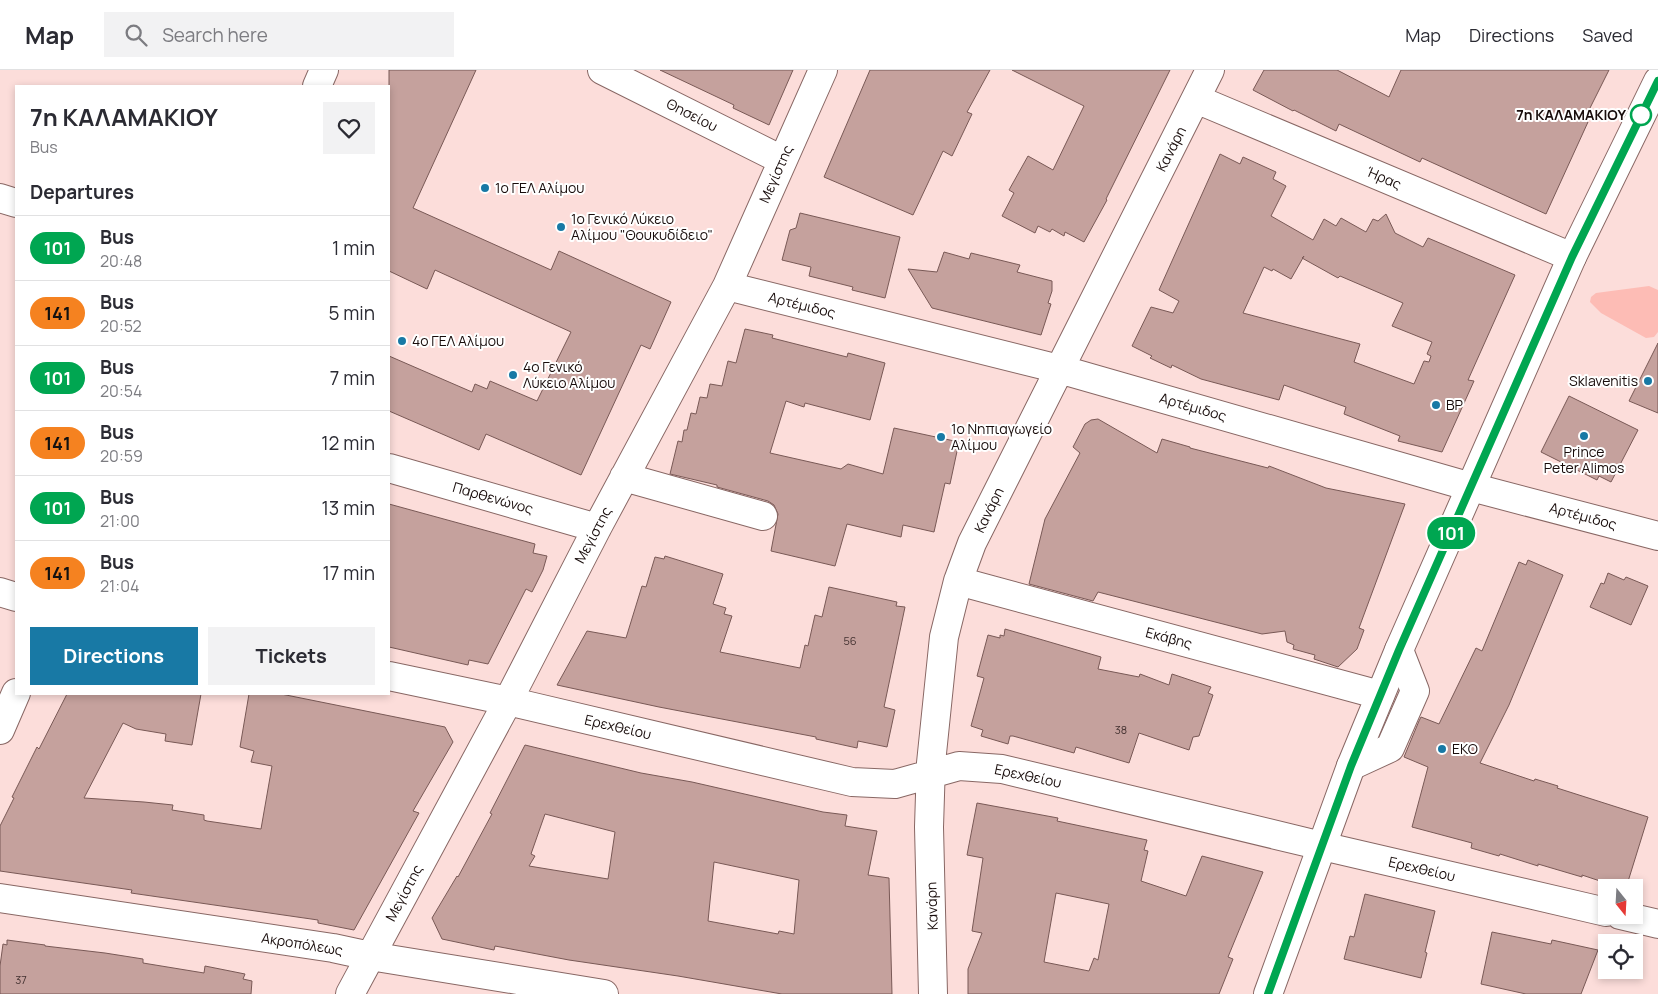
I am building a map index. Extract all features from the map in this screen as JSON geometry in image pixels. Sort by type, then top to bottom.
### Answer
[{"type":"street","points":[[317,85],[324,70]]},
{"type":"street","name":"Θησείου","points":[[602,70],[782,160]]},
{"type":"street","name":"Μεγίστης","points":[[350,994],[508,701],[597,528],[727,286],[823,70]]},
{"type":"street","name":"Κανάρη","points":[[932,994],[930,774],[944,637],[958,581],[972,543],[1210,70]]},
{"type":"street","points":[[1268,994],[1351,766],[1399,650],[1572,257],[1658,81]]},
{"type":"street","name":"Ήρας","points":[[1196,99],[1572,257]]},
{"type":"street","points":[[0,198],[15,203]]},
{"type":"street","name":"Αρτέμιδος","points":[[727,286],[1059,369],[1471,487],[1658,536]]},
{"type":"street","name":"Παρθενώνος","points":[[390,468],[597,528]]},
{"type":"street","points":[[624,477],[763,516]]},
{"type":"street","name":"Εκάβης","points":[[958,581],[1380,695]]},
{"type":"street","points":[[0,592],[15,596]]},
{"type":"street","points":[[1351,766],[1390,748],[1415,691],[1399,650]]},
{"type":"street","name":"Ερεχθείου","points":[[390,676],[508,701],[852,782],[895,784],[959,766],[1002,769],[1598,910]]},
{"type":"street","points":[[0,730],[15,695]]},
{"type":"street","name":"Ακροπόλεως","points":[[0,898],[333,948],[370,956],[604,994]]},
{"type":"street","points":[[1643,920],[1658,924]]},
{"type":"shaded area","points":[[1649,286],[1658,290],[1658,332],[1654,337],[1646,338],[1601,313],[1590,302],[1591,297],[1596,293]]},
{"type":"building","points":[[389,70],[476,70],[413,208],[551,270],[559,251],[671,302],[650,349],[641,345],[581,475],[486,434],[479,450],[390,411],[390,356],[472,392],[475,384],[487,389],[490,381],[537,401],[571,332],[435,270],[427,289],[390,271]]},
{"type":"building","points":[[660,70],[793,70],[769,125],[733,108],[734,105]]},
{"type":"building","points":[[870,70],[990,70],[967,112],[972,114],[952,156],[943,151],[913,215],[824,177]]},
{"type":"building","points":[[1012,70],[1170,70],[1107,200],[1084,242],[1065,232],[1064,236],[1052,229],[1050,232],[1038,226],[1035,233],[1002,216],[1014,193],[1009,190],[1028,156],[1053,170],[1084,106]]},
{"type":"building","points":[[1264,70],[1337,70],[1389,97],[1401,70],[1609,70],[1584,120],[1588,122],[1546,214],[1422,158],[1420,162],[1339,124],[1336,131],[1293,111],[1253,90]]},
{"type":"building","points":[[1220,154],[1240,164],[1243,157],[1276,172],[1273,179],[1286,186],[1271,216],[1313,240],[1324,219],[1336,226],[1341,218],[1366,232],[1373,219],[1378,221],[1386,214],[1395,233],[1423,247],[1428,238],[1515,275],[1468,380],[1474,381],[1442,452],[1398,441],[1400,436],[1344,414],[1346,407],[1284,385],[1279,400],[1201,379],[1172,365],[1171,368],[1150,358],[1152,356],[1132,346],[1151,307],[1173,313],[1179,301],[1159,290]],"holes":[[[1303,258],[1338,278],[1340,276],[1403,303],[1392,326],[1432,342],[1427,354],[1431,356],[1429,362],[1424,361],[1414,384],[1354,362],[1360,344],[1243,313],[1264,267],[1272,271],[1273,269],[1291,279]]]},
{"type":"building","points":[[800,213],[900,237],[885,298],[852,290],[853,287],[809,276],[811,267],[782,260],[790,230],[796,228]]},
{"type":"building","points":[[944,252],[969,259],[971,253],[1020,265],[1017,272],[1052,281],[1052,291],[1048,303],[1051,304],[1041,335],[932,308],[908,269],[937,272]]},
{"type":"building","points":[[745,329],[773,335],[772,338],[847,357],[848,353],[885,363],[870,420],[805,403],[804,407],[786,401],[770,453],[841,469],[848,464],[883,474],[894,428],[959,442],[950,484],[945,483],[934,532],[903,525],[901,537],[847,524],[835,566],[771,551],[778,514],[774,505],[768,501],[717,487],[717,485],[670,474],[678,441],[682,442],[684,430],[687,430],[691,413],[696,414],[700,397],[707,398],[710,384],[722,386],[728,361],[736,363]]},
{"type":"building","name":"Sklavenitis","points":[[1658,343],[1658,413],[1629,401]]},
{"type":"building","points":[[1569,396],[1638,430],[1611,482],[1599,476],[1597,480],[1541,452]]},
{"type":"building","points":[[1098,419],[1157,453],[1162,439],[1268,468],[1269,466],[1326,488],[1405,504],[1359,628],[1364,630],[1357,649],[1338,667],[1314,659],[1315,655],[1293,649],[1294,645],[1287,642],[1285,631],[1262,634],[1098,592],[1093,601],[1029,584],[1045,519],[1080,453],[1073,447],[1085,424],[1091,420]]},
{"type":"building","points":[[390,504],[535,544],[533,553],[547,556],[543,570],[532,592],[526,589],[488,664],[469,660],[468,665],[390,647]]},
{"type":"building","points":[[665,556],[723,574],[713,604],[726,608],[724,614],[732,616],[720,652],[800,668],[805,645],[808,646],[815,615],[822,617],[829,587],[897,602],[896,606],[905,607],[884,707],[895,710],[887,747],[858,741],[857,748],[816,739],[816,737],[557,685],[587,631],[626,638],[642,586],[646,587],[655,557],[664,559]]},
{"type":"building","points":[[1528,560],[1563,575],[1509,705],[1480,763],[1534,781],[1535,779],[1558,786],[1557,788],[1648,817],[1629,879],[1598,880],[1582,875],[1582,877],[1500,854],[1499,856],[1471,848],[1472,843],[1412,827],[1428,767],[1404,757],[1419,721],[1421,717],[1439,724],[1476,648],[1482,651],[1519,562],[1526,565]]},
{"type":"building","points":[[1608,573],[1624,580],[1626,577],[1648,586],[1631,625],[1590,607],[1601,583],[1604,584]]},
{"type":"building","points":[[1005,629],[1101,657],[1098,669],[1139,677],[1140,674],[1169,685],[1172,674],[1211,687],[1208,693],[1213,695],[1199,736],[1193,737],[1189,750],[1139,733],[1129,763],[1076,747],[1074,753],[1013,736],[1010,736],[1008,744],[981,736],[983,730],[971,726],[984,678],[977,676],[988,635],[1000,638],[1000,635],[1004,636]]},
{"type":"building","points":[[66,695],[201,695],[192,745],[165,741],[166,734],[136,729],[123,723],[84,798],[173,805],[172,810],[204,815],[204,820],[207,821],[261,829],[272,766],[251,762],[254,751],[240,747],[249,695],[286,695],[445,727],[453,742],[413,811],[419,813],[354,930],[318,923],[318,920],[131,893],[132,890],[0,871],[0,826],[37,747],[39,749]]},
{"type":"building","points":[[525,745],[641,773],[692,782],[823,812],[847,815],[845,826],[877,831],[868,875],[889,878],[892,994],[782,994],[569,960],[495,946],[494,950],[442,939],[432,918],[458,877],[492,814],[490,813]],"holes":[[[545,814],[615,832],[608,879],[529,866],[535,856],[531,854]],[[714,862],[799,880],[794,934],[779,931],[778,934],[708,921]]]},
{"type":"building","points":[[977,803],[1058,818],[1057,821],[1147,840],[1144,850],[1148,851],[1141,881],[1186,896],[1202,856],[1263,872],[1228,957],[1233,959],[1219,994],[968,994],[968,969],[982,933],[972,931],[983,858],[967,855]],"holes":[[[1056,893],[1109,904],[1098,960],[1094,958],[1089,971],[1044,962]]]},
{"type":"building","points":[[1365,894],[1435,911],[1421,978],[1344,959],[1350,936],[1354,937]]},
{"type":"building","points":[[1492,932],[1551,944],[1552,940],[1598,950],[1581,994],[1526,994],[1481,984]]},
{"type":"building","points":[[7,940],[143,959],[143,963],[204,973],[205,966],[245,974],[243,979],[252,981],[251,994],[0,994],[0,966],[3,944],[7,945]]},
{"type":"bus line","name":"101","points":[[1268,994],[1351,766],[1399,650],[1572,257],[1658,81]]},
{"type":"place","name":"7η ΚΑΛΑΜΑΚΙΟΥ","points":[[1641,115]]},
{"type":"place","name":"1ο ΓΕΛ Αλίμου","points":[[485,188]]},
{"type":"place","name":"1ο Γενικό Λύκειο Αλίμου \"Θουκυδίδειο\"","points":[[561,227]]},
{"type":"place","name":"4ο ΓΕΛ Αλίμου","points":[[402,341]]},
{"type":"place","name":"4ο Γενικό Λύκειο Αλίμου","points":[[513,375]]},
{"type":"place","name":"Sklavenitis","points":[[1648,381]]},
{"type":"place","name":"BP","points":[[1436,405]]},
{"type":"place","name":"Prince Peter Alimos","points":[[1584,436]]},
{"type":"place","name":"1o Νηπιαγωγείο Αλίμου","points":[[941,437]]},
{"type":"place","name":"EKO","points":[[1442,749]]}]
